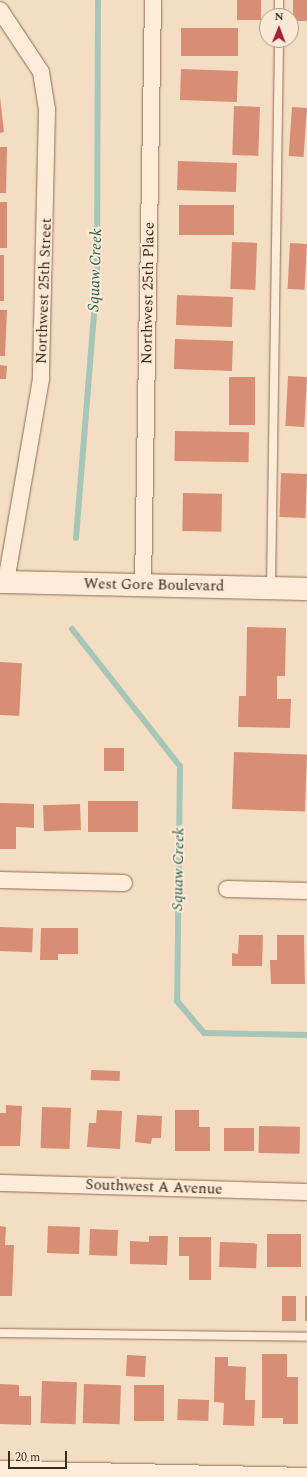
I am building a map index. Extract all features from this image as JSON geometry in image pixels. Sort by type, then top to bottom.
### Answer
[{"type":"main road","name":"West Gore Boulevard","points":[[3,582],[307,589]]},
{"type":"street","name":"Northwest 25th Place","points":[[143,585],[153,0]]},
{"type":"street","name":"Northwest 25th Street","points":[[0,10],[41,72],[47,109],[41,379],[3,582]]},
{"type":"street","points":[[0,880],[124,882]]},
{"type":"street","points":[[227,889],[307,891]]},
{"type":"street","name":"Southwest A Avenue","points":[[0,1183],[307,1192]]},
{"type":"street","points":[[0,1469],[307,1476]]},
{"type":"lane","points":[[271,588],[279,48]]},
{"type":"lane","points":[[0,1333],[307,1337]]},
{"type":"building","points":[[237,0],[261,0],[259,20],[237,20]]},
{"type":"building","points":[[293,0],[307,0],[307,21],[299,21],[299,8],[293,8]]},
{"type":"building","points":[[181,28],[238,28],[238,56],[181,56]]},
{"type":"building","points":[[181,69],[238,71],[237,102],[180,100]]},
{"type":"building","points":[[0,97],[4,132],[0,133]]},
{"type":"building","points":[[234,106],[260,107],[258,156],[232,155]]},
{"type":"building","points":[[292,107],[307,108],[304,157],[289,156]]},
{"type":"building","points":[[0,147],[7,147],[6,193],[0,193]]},
{"type":"building","points":[[178,161],[237,163],[236,192],[177,190]]},
{"type":"building","points":[[0,202],[7,202],[7,248],[0,248]]},
{"type":"building","points":[[179,205],[234,205],[234,235],[179,235]]},
{"type":"building","points":[[232,242],[257,243],[255,290],[230,289]]},
{"type":"building","points":[[290,243],[307,244],[305,290],[288,289]]},
{"type":"building","points":[[0,255],[4,255],[4,301],[0,301]]},
{"type":"building","points":[[177,295],[233,297],[232,327],[176,325]]},
{"type":"building","points":[[0,310],[7,310],[5,356],[0,356]]},
{"type":"building","points":[[175,339],[233,341],[232,371],[174,369]]},
{"type":"building","points":[[0,365],[7,366],[6,379],[0,379]]},
{"type":"building","points":[[288,376],[307,377],[304,427],[285,426]]},
{"type":"building","points":[[229,377],[255,377],[255,425],[229,425]]},
{"type":"building","points":[[175,431],[249,432],[248,462],[174,461]]},
{"type":"building","points":[[281,473],[307,474],[305,518],[279,517]]},
{"type":"building","points":[[183,493],[222,494],[221,532],[182,531]]},
{"type":"building","points":[[247,627],[286,628],[285,676],[277,676],[277,699],[291,699],[290,728],[238,727],[239,696],[246,696]]},
{"type":"building","points":[[0,662],[22,663],[19,716],[0,715]]},
{"type":"building","points":[[104,748],[124,748],[124,771],[104,771]]},
{"type":"building","points":[[234,752],[307,755],[305,812],[232,809]]},
{"type":"building","points":[[88,801],[138,801],[138,832],[88,832]]},
{"type":"building","points":[[0,803],[34,804],[34,828],[16,827],[16,849],[0,849]]},
{"type":"building","points":[[80,804],[81,830],[44,831],[43,805]]},
{"type":"building","points":[[0,927],[33,928],[32,952],[0,951]]},
{"type":"building","points":[[41,928],[78,928],[78,954],[58,954],[58,960],[40,960]]},
{"type":"building","points":[[239,935],[263,935],[262,966],[232,966],[232,953],[238,954]]},
{"type":"building","points":[[277,935],[304,935],[305,984],[271,984],[270,960],[277,960]]},
{"type":"building","points":[[91,1070],[120,1071],[120,1081],[91,1080]]},
{"type":"building","points":[[6,1105],[22,1106],[20,1146],[0,1146],[0,1113],[6,1113]]},
{"type":"building","points":[[42,1107],[71,1108],[70,1149],[41,1148]]},
{"type":"building","points":[[97,1110],[122,1111],[120,1149],[87,1147],[89,1123],[96,1123]]},
{"type":"building","points":[[175,1110],[199,1110],[199,1127],[210,1127],[210,1151],[175,1151]]},
{"type":"building","points":[[137,1115],[162,1116],[161,1138],[152,1138],[151,1144],[135,1142]]},
{"type":"building","points":[[259,1126],[300,1127],[300,1154],[259,1153]]},
{"type":"building","points":[[224,1128],[254,1128],[254,1151],[224,1151]]},
{"type":"building","points":[[0,1226],[6,1227],[5,1245],[14,1245],[12,1296],[0,1296]]},
{"type":"building","points":[[48,1226],[80,1227],[79,1254],[47,1253]]},
{"type":"building","points":[[90,1229],[118,1230],[117,1256],[89,1255]]},
{"type":"building","points":[[267,1234],[301,1234],[301,1267],[267,1267]]},
{"type":"building","points":[[149,1236],[168,1236],[167,1265],[130,1264],[130,1241],[149,1242]]},
{"type":"building","points":[[179,1237],[211,1237],[211,1280],[189,1280],[189,1256],[179,1256]]},
{"type":"building","points":[[220,1242],[257,1243],[256,1268],[219,1267]]},
{"type":"building","points":[[282,1296],[296,1296],[296,1321],[282,1321]]},
{"type":"building","points":[[305,1296],[307,1296],[307,1321],[305,1321]]},
{"type":"building","points":[[262,1354],[287,1354],[287,1377],[298,1377],[298,1424],[283,1424],[283,1418],[262,1418]]},
{"type":"building","points":[[127,1355],[146,1356],[145,1377],[126,1376]]},
{"type":"building","points":[[215,1357],[228,1357],[228,1366],[246,1367],[245,1400],[255,1400],[254,1426],[223,1425],[224,1403],[214,1402]]},
{"type":"building","points":[[42,1381],[77,1382],[76,1424],[41,1423]]},
{"type":"building","points":[[0,1384],[19,1385],[19,1396],[31,1396],[31,1425],[0,1424]]},
{"type":"building","points":[[84,1384],[121,1385],[120,1424],[83,1423]]},
{"type":"building","points":[[134,1385],[164,1385],[164,1421],[134,1421]]},
{"type":"building","points":[[178,1399],[209,1400],[208,1421],[177,1420]]},
{"type":"waterway","name":"Squaw Creek","points":[[76,538],[97,276],[98,0]]},
{"type":"waterway","name":"Squaw Creek","points":[[72,629],[180,766],[177,1001],[204,1033],[307,1035]]}]
